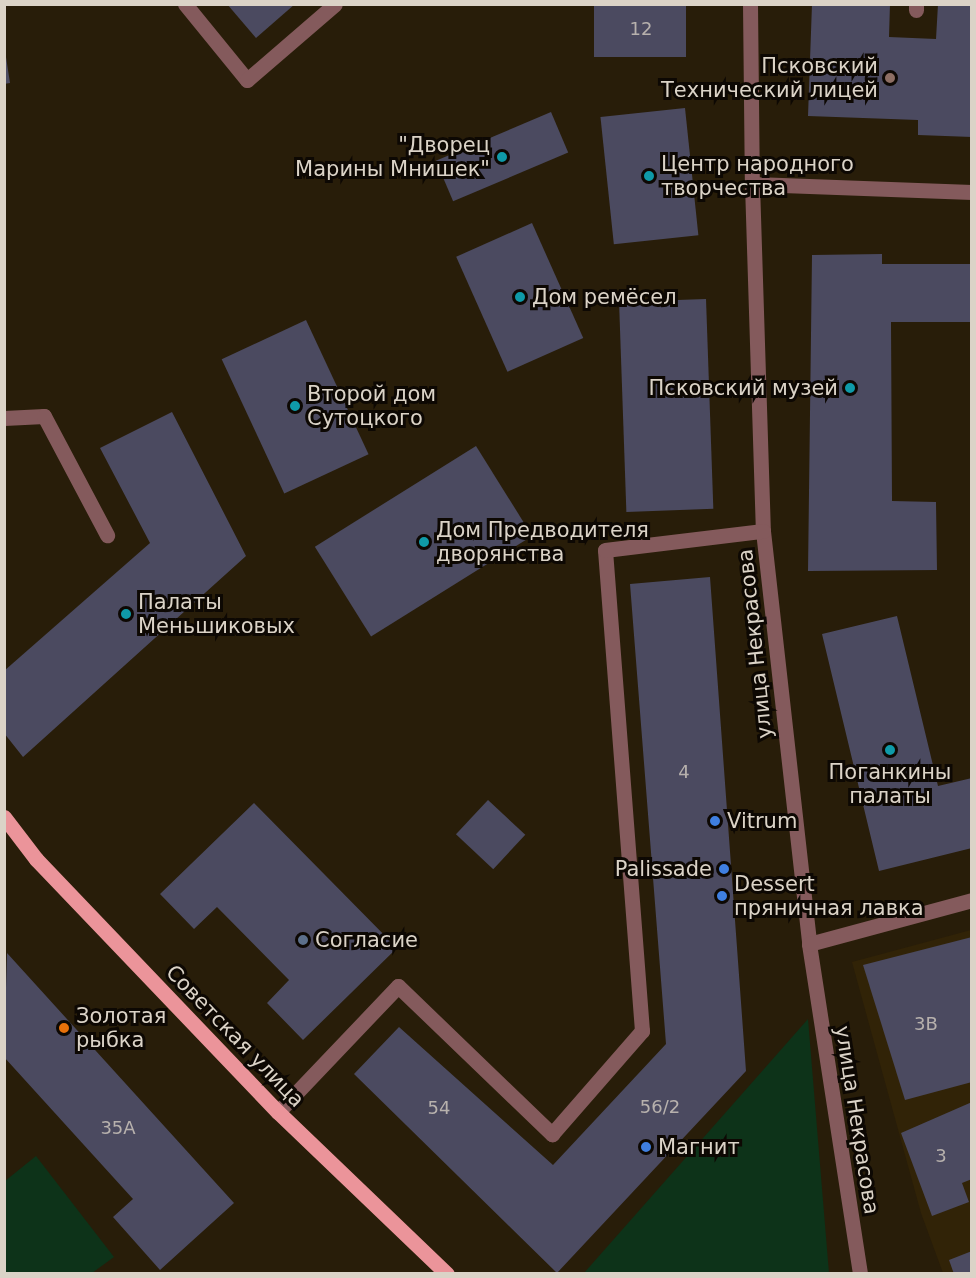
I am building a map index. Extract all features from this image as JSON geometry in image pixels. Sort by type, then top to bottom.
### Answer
[{"type":"main road","name":"Советская улица","points":[[4,817],[36,859],[278,1112],[447,1274]]},
{"type":"street","points":[[185,4],[248,80],[335,4]]},
{"type":"street","name":"улица Некрасова","points":[[750,4],[752,184],[763,531],[809,944],[860,1274]]},
{"type":"street","points":[[752,184],[972,192]]},
{"type":"street","points":[[4,418],[44,417],[107,535]]},
{"type":"street","points":[[278,1112],[398,986],[552,1134],[642,1031],[605,550],[763,531]]},
{"type":"street","points":[[809,944],[972,900]]},
{"type":"shaded area","points":[[971,930],[971,1273],[943,1273],[921,1213],[852,962]]},
{"type":"green space","points":[[808,1019],[829,1273],[584,1273]]},
{"type":"green space","points":[[36,1156],[114,1257],[92,1273],[5,1273],[5,1181]]},
{"type":"building","points":[[227,4],[295,4],[256,38]]},
{"type":"building","points":[[594,4],[686,4],[686,57],[594,57]]},
{"type":"building","name":"Псковский Технический лицей","points":[[812,4],[890,4],[889,37],[936,39],[938,4],[972,4],[972,137],[918,135],[918,120],[808,116]]},
{"type":"building","points":[[4,44],[10,83],[4,84]]},
{"type":"building","name":"Центр народного творчества","points":[[685,108],[698,235],[614,244],[600,117]]},
{"type":"building","name":"\"Дворец Марины Мнишек\"","points":[[551,112],[568,153],[453,201],[436,161]]},
{"type":"building","name":"Дом ремёсел","points":[[532,223],[583,338],[507,372],[456,257]]},
{"type":"building","name":"Псковский музей","points":[[882,254],[882,264],[972,264],[972,322],[891,322],[892,501],[936,502],[937,570],[808,571],[812,255]]},
{"type":"building","points":[[706,299],[713,509],[626,512],[619,302]]},
{"type":"building","name":"Второй дом Сутоцкого","points":[[306,320],[369,454],[284,493],[222,359]]},
{"type":"building","name":"Палаты Меньшиковых","points":[[172,412],[246,556],[23,757],[4,733],[4,671],[150,543],[100,448]]},
{"type":"building","name":"Дом Предводителя дворянства","points":[[476,446],[532,536],[371,637],[315,547]]},
{"type":"building","points":[[710,577],[746,1071],[557,1273],[354,1074],[399,1027],[553,1165],[666,1044],[630,584]]},
{"type":"building","name":"Поганкины палаты","points":[[897,616],[938,786],[972,778],[972,848],[879,871],[822,634]]},
{"type":"building","points":[[488,800],[525,835],[493,869],[456,834]]},
{"type":"building","points":[[254,803],[397,948],[303,1040],[267,1003],[289,980],[217,907],[194,929],[160,894]]},
{"type":"building","points":[[972,937],[972,1082],[905,1100],[863,965]]},
{"type":"building","points":[[7,953],[234,1203],[160,1270],[113,1217],[133,1199],[4,1057]]},
{"type":"building","points":[[972,1102],[972,1179],[962,1183],[969,1202],[932,1216],[901,1133]]},
{"type":"building","points":[[972,1251],[972,1274],[954,1274],[949,1260]]},
{"type":"place","name":"Псковский Технический лицей","points":[[890,78]]},
{"type":"place","name":"\"Дворец Марины Мнишек\"","points":[[502,157]]},
{"type":"place","name":"Центр народного творчества","points":[[649,176]]},
{"type":"place","name":"Дом ремёсел","points":[[520,297]]},
{"type":"place","name":"Псковский музей","points":[[850,388]]},
{"type":"place","name":"Второй дом Сутоцкого","points":[[295,406]]},
{"type":"place","name":"Дом Предводителя дворянства","points":[[424,542]]},
{"type":"place","name":"Палаты Меньшиковых","points":[[126,614]]},
{"type":"place","name":"Поганкины палаты","points":[[890,750]]},
{"type":"place","name":"Vitrum","points":[[715,821]]},
{"type":"place","name":"Palissade","points":[[724,869]]},
{"type":"place","name":"Dessert пряничная лавка","points":[[722,896]]},
{"type":"place","name":"Согласие","points":[[303,940]]},
{"type":"place","name":"Золотая рыбка","points":[[64,1028]]},
{"type":"place","name":"Магнит","points":[[646,1147]]}]
